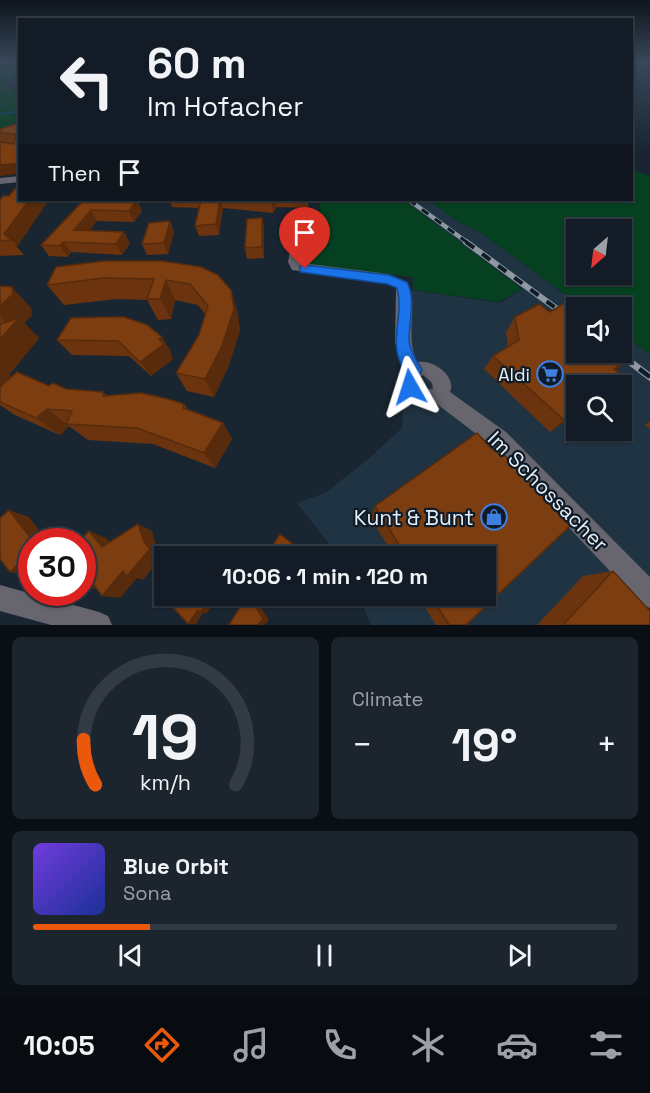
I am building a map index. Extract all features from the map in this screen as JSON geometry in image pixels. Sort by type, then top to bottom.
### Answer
[{"type":"street","points":[[0,181],[18,179]]},
{"type":"street","name":"Im Schossacher","points":[[302,220],[295,261],[297,267],[389,279],[402,285],[405,292],[402,342],[407,361],[414,370],[424,368],[434,372],[441,379],[443,388],[439,395],[499,439],[650,595]]},
{"type":"street","points":[[0,598],[99,625]]},
{"type":"shaded area","points":[[404,201],[429,201],[459,222],[480,232],[568,297],[566,297],[566,363],[632,363],[632,342],[650,354],[650,625],[371,625],[363,606],[496,606],[496,546],[331,546],[297,503],[325,493],[366,461],[402,428],[410,290],[500,303],[523,289]]},
{"type":"green space","points":[[18,91],[18,129],[0,138],[0,94]]},
{"type":"green space","points":[[633,170],[650,176],[650,354],[632,342],[632,297],[568,297],[480,232],[459,222],[429,201],[633,201]]},
{"type":"green space","points":[[321,201],[405,201],[522,289],[499,302],[413,290],[413,277],[307,266],[306,263],[299,262],[303,233],[317,233]]},
{"type":"building","points":[[18,123],[18,163],[0,165],[0,142],[14,144],[16,134],[0,133],[0,129]]},
{"type":"building","points":[[18,185],[18,201],[28,201],[4,234],[12,240],[0,241],[0,200],[3,196],[9,196]]},
{"type":"building","points":[[83,201],[136,201],[129,211],[91,210],[74,230],[124,232],[116,244],[63,242],[60,246],[41,245]]},
{"type":"building","points":[[201,201],[220,201],[216,224],[195,226]]},
{"type":"building","points":[[262,218],[262,247],[245,248],[247,219]]},
{"type":"building","points":[[170,221],[164,243],[142,244],[149,223]]},
{"type":"building","points":[[104,261],[162,261],[201,267],[218,275],[231,290],[234,309],[222,346],[205,379],[176,373],[199,335],[208,306],[190,284],[166,280],[160,299],[147,299],[154,279],[104,278],[47,285],[56,267]]},
{"type":"building","points":[[0,286],[12,287],[13,294],[0,306]]},
{"type":"building","name":"Aldi","points":[[539,304],[550,312],[563,304],[566,306],[566,363],[622,363],[614,369],[621,375],[566,375],[566,418],[564,420],[493,356],[519,340],[515,317]]},
{"type":"building","points":[[124,317],[147,325],[162,337],[159,339],[164,344],[140,362],[118,341],[57,340],[71,318]]},
{"type":"building","points":[[19,318],[0,339],[0,324]]},
{"type":"building","points":[[17,372],[49,386],[53,383],[66,389],[103,392],[103,396],[141,393],[168,399],[184,404],[183,408],[223,423],[204,453],[137,428],[66,424],[72,411],[47,409],[36,418],[0,402],[0,387]]},
{"type":"building","points":[[477,433],[493,450],[497,447],[570,526],[496,596],[496,546],[400,546],[375,506]]},
{"type":"building","points":[[9,510],[23,528],[18,528],[18,564],[10,572],[0,559],[0,518]]},
{"type":"building","points":[[138,524],[144,542],[150,549],[127,576],[123,571],[102,596],[96,588],[96,540],[102,547]]},
{"type":"building","points":[[280,534],[294,545],[293,546],[272,546]]},
{"type":"building","points":[[613,571],[650,611],[650,625],[563,625]]},
{"type":"building","points":[[172,606],[205,606],[200,613],[198,610],[188,624]]},
{"type":"building","points":[[241,606],[255,606],[263,619],[258,625],[229,625]]},
{"type":"building","points":[[437,606],[486,606],[466,625],[449,625]]},
{"type":"waterway","points":[[0,114],[18,111]]},
{"type":"railway","points":[[410,201],[468,243]]},
{"type":"railway","points":[[466,242],[566,316]]},
{"type":"railway","points":[[632,363],[650,377]]},
{"type":"place","name":"Aldi","points":[[550,374]]},
{"type":"place","name":"Kunt & Bunt","points":[[494,517]]},
{"type":"route","points":[[305,269],[389,279],[402,285],[405,292],[402,342],[407,361],[414,370],[408,380],[410,387]]}]
